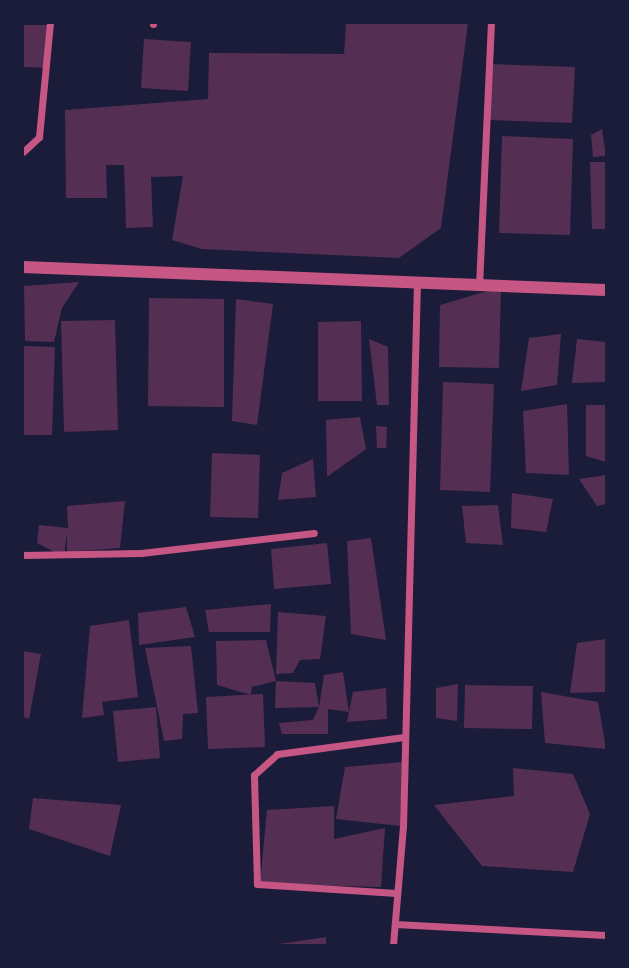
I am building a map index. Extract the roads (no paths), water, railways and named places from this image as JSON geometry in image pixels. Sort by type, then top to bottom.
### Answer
[{"type":"street","points":[[23,152],[39,137],[50,23]]},
{"type":"street","points":[[479,286],[491,23]]},
{"type":"street","points":[[23,267],[606,290]]},
{"type":"street","points":[[393,945],[404,737],[416,282]]},
{"type":"street","points":[[23,555],[141,553],[314,533]]},
{"type":"street","points":[[396,893],[257,884],[254,775],[264,759],[285,752],[404,737]]},
{"type":"street","points":[[395,924],[606,935]]}]
